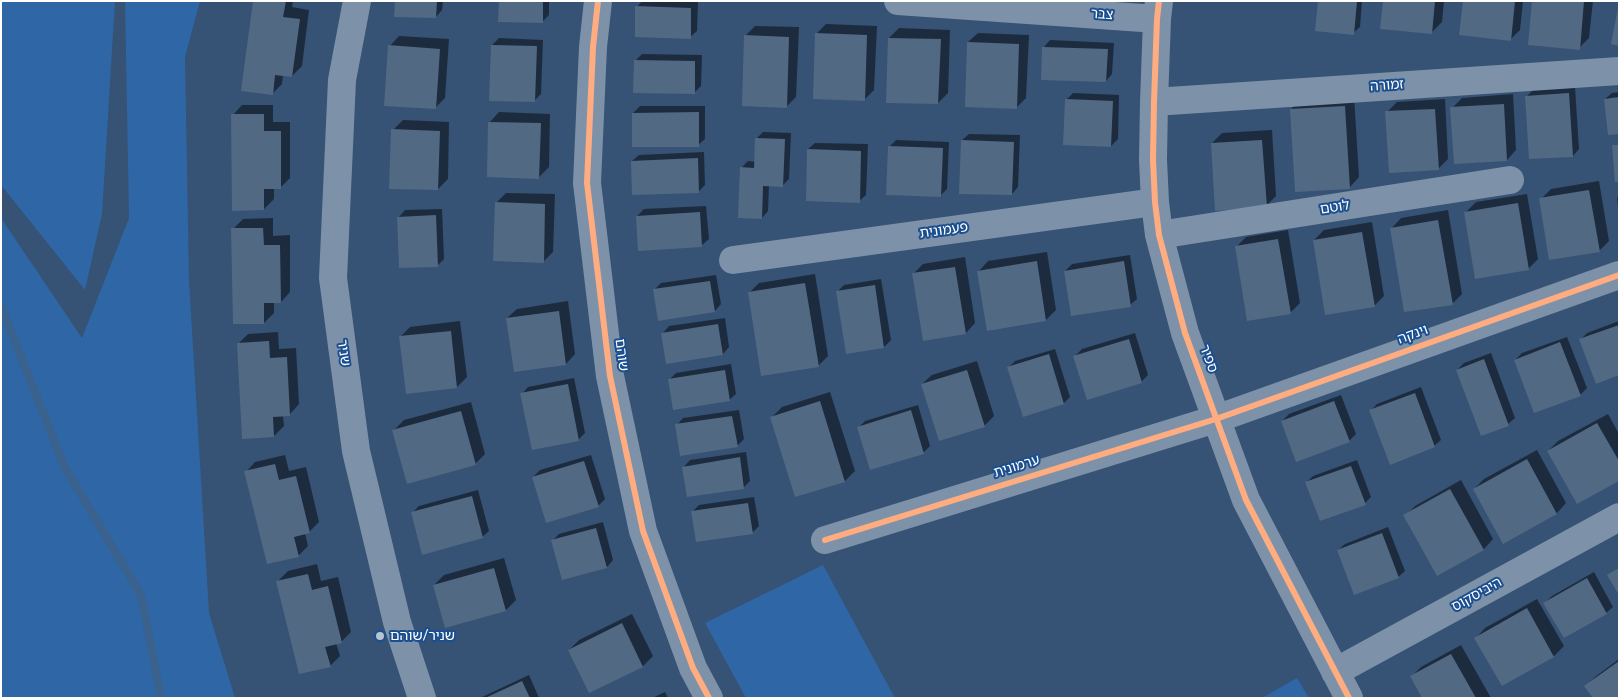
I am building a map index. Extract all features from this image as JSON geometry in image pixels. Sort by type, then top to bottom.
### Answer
[{"type":"street","name":"שניר","points":[[357,1],[342,80],[332,278],[356,451],[397,622],[422,698]]},
{"type":"street","name":"שוהם","points":[[598,1],[593,47],[587,183],[610,376],[643,531],[693,668],[709,698]]},
{"type":"street","name":"צבר","points":[[898,1],[1158,10]]},
{"type":"street","name":"ספיר","points":[[1158,10],[1153,160],[1155,202],[1159,235],[1185,333],[1246,500],[1349,698]]},
{"type":"street","name":"זמורה","points":[[1154,102],[1619,71]]},
{"type":"street","name":"לוטם","points":[[1159,235],[1510,180]]},
{"type":"street","name":"פעמונית","points":[[733,260],[1155,202]]},
{"type":"street","name":"וינקה","points":[[1216,419],[1619,275]]},
{"type":"street","name":"ערמונית","points":[[825,540],[1216,419]]},
{"type":"street","name":"היביסקוס","points":[[1335,672],[1619,517]]},
{"type":"shaded area","points":[[1,1],[115,1],[102,214],[85,290],[1,185]]},
{"type":"shaded area","points":[[125,1],[200,1],[185,57],[189,280],[209,613],[235,698],[1,698],[1,218],[82,338],[129,218]]},
{"type":"shaded area","points":[[823,565],[895,698],[746,698],[705,623]]},
{"type":"shaded area","points":[[1297,678],[1309,698],[1262,698]]},
{"type":"building","points":[[253,1],[286,1],[283,17],[300,19],[292,77],[275,75],[273,95],[241,91]]},
{"type":"building","points":[[395,1],[437,1],[436,18],[394,17]]},
{"type":"building","points":[[499,1],[543,1],[543,23],[498,22]]},
{"type":"building","points":[[1318,1],[1357,1],[1354,35],[1315,31]]},
{"type":"building","points":[[1383,1],[1435,1],[1432,34],[1380,29]]},
{"type":"building","points":[[1463,1],[1515,1],[1511,41],[1459,35]]},
{"type":"building","points":[[1532,1],[1584,1],[1580,50],[1528,45]]},
{"type":"building","points":[[635,6],[691,8],[691,39],[635,37]]},
{"type":"building","points":[[1619,8],[1619,46],[1611,44]]},
{"type":"building","points":[[815,33],[867,35],[865,101],[813,99]]},
{"type":"building","points":[[744,35],[789,37],[787,108],[742,106]]},
{"type":"building","points":[[888,38],[941,39],[938,104],[886,103]]},
{"type":"building","points":[[967,42],[1019,44],[1017,109],[965,107]]},
{"type":"building","points":[[388,45],[440,49],[436,109],[384,106]]},
{"type":"building","points":[[491,45],[537,46],[535,102],[489,101]]},
{"type":"building","points":[[1042,47],[1108,49],[1106,82],[1041,80]]},
{"type":"building","points":[[634,60],[695,61],[695,94],[633,93]]},
{"type":"building","points":[[1569,93],[1573,157],[1529,159],[1525,96]]},
{"type":"building","points":[[1619,97],[1619,134],[1608,135],[1604,99]]},
{"type":"building","points":[[1065,99],[1113,101],[1111,147],[1063,145]]},
{"type":"building","points":[[1504,104],[1507,161],[1454,164],[1450,107]]},
{"type":"building","points":[[1345,106],[1350,189],[1295,192],[1290,109]]},
{"type":"building","points":[[1435,109],[1439,170],[1389,173],[1385,111]]},
{"type":"building","points":[[699,112],[699,147],[632,147],[632,113]]},
{"type":"building","points":[[231,114],[264,114],[264,131],[281,131],[281,189],[264,189],[264,210],[232,211]]},
{"type":"building","points":[[488,122],[541,123],[539,179],[487,177]]},
{"type":"building","points":[[391,129],[440,131],[438,190],[389,189]]},
{"type":"building","points":[[755,138],[785,139],[783,187],[763,186],[762,219],[738,218],[740,167],[754,168]]},
{"type":"building","points":[[961,140],[1014,142],[1012,195],[959,194]]},
{"type":"building","points":[[1262,140],[1267,207],[1215,211],[1211,143]]},
{"type":"building","points":[[1612,145],[1619,145],[1619,182],[1615,182]]},
{"type":"building","points":[[888,146],[943,148],[941,197],[886,195]]},
{"type":"building","points":[[807,149],[861,151],[860,203],[806,201]]},
{"type":"building","points":[[698,158],[699,193],[632,195],[631,161]]},
{"type":"building","points":[[1589,190],[1600,252],[1549,260],[1539,198]]},
{"type":"building","points":[[495,202],[545,204],[544,263],[493,261]]},
{"type":"building","points":[[1518,203],[1529,270],[1475,279],[1464,212]]},
{"type":"building","points":[[700,212],[702,247],[638,251],[636,216]]},
{"type":"building","points":[[436,215],[438,267],[399,268],[397,217]]},
{"type":"building","points":[[1438,220],[1453,305],[1404,312],[1390,228]]},
{"type":"building","points":[[231,228],[263,228],[264,245],[280,245],[281,303],[264,303],[264,324],[233,324]]},
{"type":"building","points":[[1362,232],[1375,307],[1325,315],[1313,240]]},
{"type":"building","points":[[1278,239],[1291,314],[1247,321],[1235,246]]},
{"type":"building","points":[[1037,261],[1046,321],[987,331],[977,271]]},
{"type":"building","points":[[1124,261],[1131,307],[1071,316],[1064,271]]},
{"type":"building","points":[[955,267],[966,334],[923,341],[912,273]]},
{"type":"building","points":[[710,281],[715,312],[658,321],[653,289]]},
{"type":"building","points":[[805,283],[819,367],[761,376],[748,292]]},
{"type":"building","points":[[875,285],[884,348],[846,354],[836,291]]},
{"type":"building","points":[[559,311],[566,365],[514,372],[506,318]]},
{"type":"building","points":[[718,324],[723,355],[666,364],[661,333]]},
{"type":"building","points":[[1619,325],[1619,375],[1596,384],[1579,339]]},
{"type":"building","points":[[451,331],[457,388],[406,394],[399,336]]},
{"type":"building","points":[[1129,339],[1142,383],[1087,400],[1073,356]]},
{"type":"building","points":[[269,341],[270,358],[287,357],[290,416],[273,417],[274,437],[242,439],[237,343]]},
{"type":"building","points":[[1560,342],[1581,396],[1534,413],[1514,360]]},
{"type":"building","points":[[1049,354],[1064,404],[1023,417],[1007,367]]},
{"type":"building","points":[[1484,359],[1509,426],[1481,436],[1456,370]]},
{"type":"building","points":[[725,370],[730,401],[673,410],[668,379]]},
{"type":"building","points":[[967,370],[985,427],[939,441],[921,384]]},
{"type":"building","points":[[568,384],[579,441],[532,450],[520,393]]},
{"type":"building","points":[[1415,393],[1435,447],[1390,465],[1369,410]]},
{"type":"building","points":[[820,401],[845,482],[795,497],[770,417]]},
{"type":"building","points":[[1334,401],[1350,442],[1296,462],[1281,421]]},
{"type":"building","points":[[911,410],[924,454],[870,470],[857,427]]},
{"type":"building","points":[[461,411],[476,465],[407,484],[392,430]]},
{"type":"building","points":[[732,416],[738,447],[680,456],[675,424]]},
{"type":"building","points":[[1597,423],[1619,461],[1619,481],[1577,504],[1547,451]]},
{"type":"building","points":[[740,457],[744,489],[687,497],[682,467]]},
{"type":"building","points":[[1527,459],[1557,514],[1503,544],[1473,489]]},
{"type":"building","points":[[584,461],[599,507],[546,523],[532,477]]},
{"type":"building","points":[[275,464],[279,480],[296,476],[310,533],[294,537],[299,557],[267,564],[244,471]]},
{"type":"building","points":[[1351,466],[1366,505],[1320,521],[1305,482]]},
{"type":"building","points":[[1450,489],[1484,550],[1437,576],[1403,515]]},
{"type":"building","points":[[472,496],[483,538],[422,555],[411,512]]},
{"type":"building","points":[[748,503],[753,534],[696,542],[691,511]]},
{"type":"building","points":[[596,528],[607,568],[562,580],[551,540]]},
{"type":"building","points":[[1382,533],[1399,578],[1354,595],[1337,550]]},
{"type":"building","points":[[494,568],[506,611],[445,628],[433,585]]},
{"type":"building","points":[[1619,568],[1619,595],[1607,575]]},
{"type":"building","points":[[308,574],[312,590],[328,586],[342,643],[325,647],[331,667],[299,674],[276,581]]},
{"type":"building","points":[[1587,578],[1607,614],[1564,638],[1543,603]]},
{"type":"building","points":[[1527,608],[1554,657],[1502,686],[1474,638]]},
{"type":"building","points":[[622,623],[643,667],[589,693],[568,650]]},
{"type":"building","points":[[1451,654],[1476,698],[1422,698],[1410,676]]},
{"type":"building","points":[[1619,661],[1619,698],[1593,698],[1584,686]]},
{"type":"building","points":[[522,681],[530,698],[485,698]]},
{"type":"waterway","points":[[1,306],[64,466],[141,595],[161,698]]},
{"type":"cycle path","points":[[598,1],[593,47],[587,183],[610,376],[643,531],[693,668],[709,698]]},
{"type":"cycle path","points":[[1159,1],[1154,102],[1153,160],[1155,202],[1159,235],[1185,333],[1246,500],[1349,698]]},
{"type":"cycle path","points":[[825,540],[1216,419],[1619,275]]},
{"type":"place","name":"שניר/שוהם","points":[[380,636]]}]
